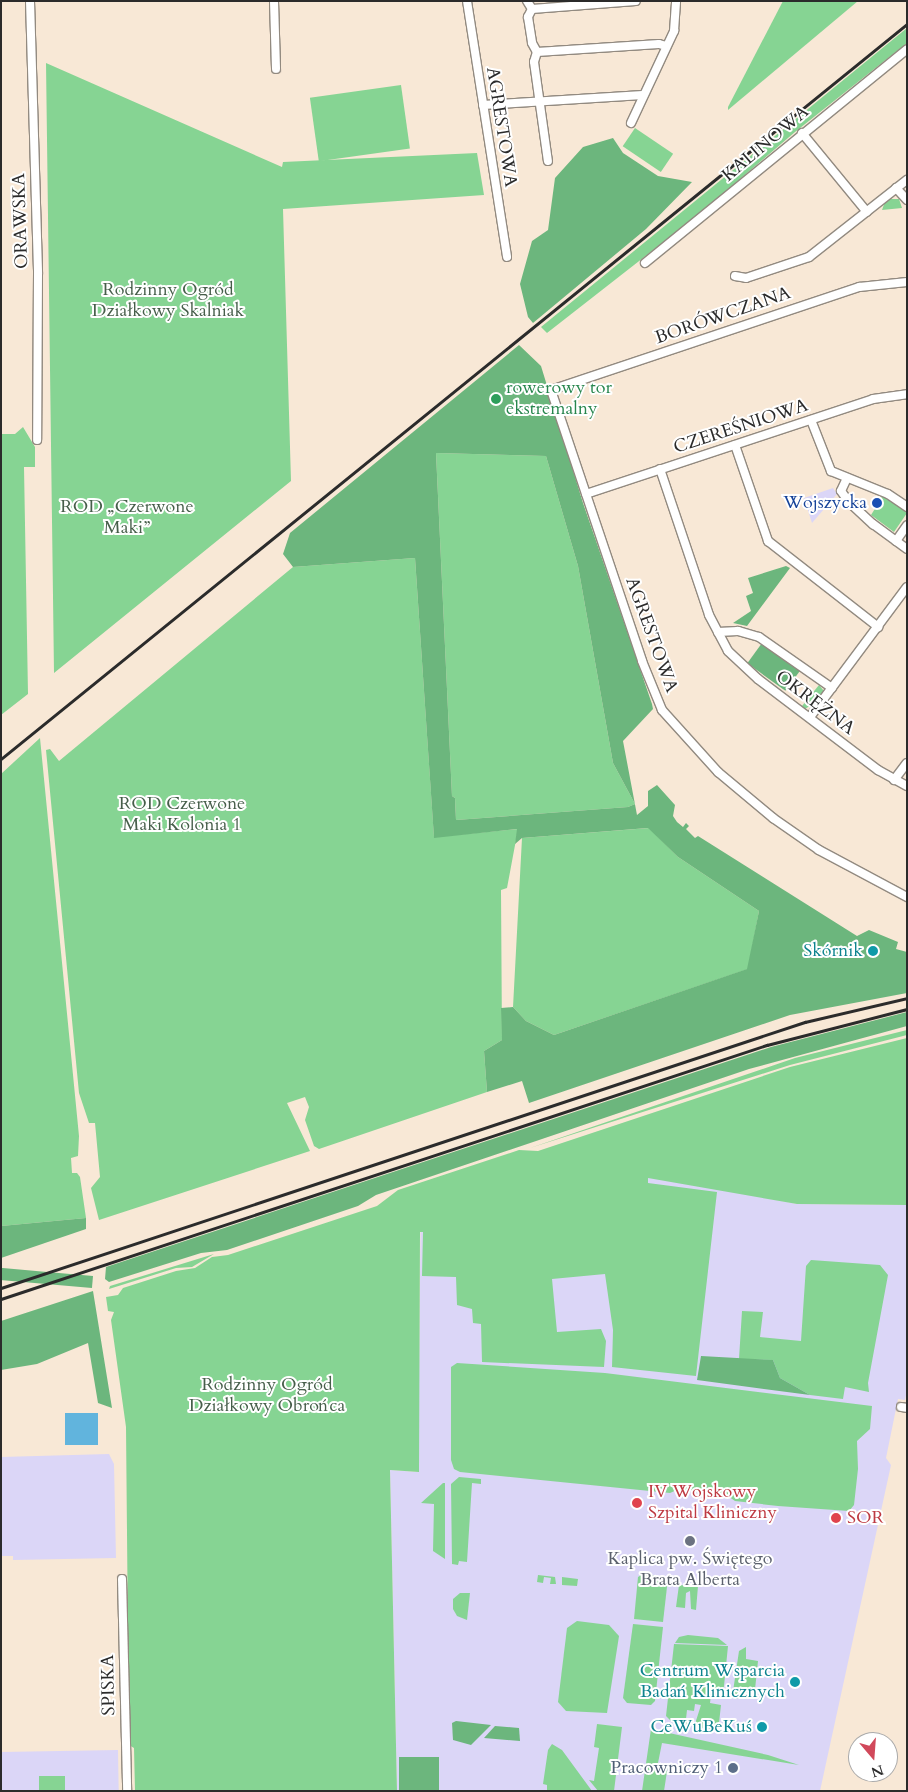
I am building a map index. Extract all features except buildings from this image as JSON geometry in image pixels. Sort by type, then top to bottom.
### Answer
[{"type":"street","name":"ORAWSKA","points":[[30,1],[38,274],[37,440]]},
{"type":"street","points":[[274,1],[276,69]]},
{"type":"street","name":"AGRESTOWA","points":[[467,1],[507,257]]},
{"type":"street","points":[[527,1],[532,9]]},
{"type":"street","points":[[532,9],[636,1]]},
{"type":"street","points":[[631,122],[666,46],[677,17],[676,1]]},
{"type":"street","points":[[532,9],[528,18],[532,43],[536,52],[534,62],[548,161]]},
{"type":"street","points":[[536,52],[658,44],[666,46]]},
{"type":"street","name":"KALINOWA","points":[[645,263],[907,49]]},
{"type":"street","points":[[483,105],[643,94]]},
{"type":"street","points":[[802,133],[867,212]]},
{"type":"street","points":[[735,276],[746,278],[809,257],[907,180]]},
{"type":"street","points":[[896,188],[907,200]]},
{"type":"street","name":"BORÓWCZANA","points":[[551,390],[859,287],[907,282]]},
{"type":"street","name":"AGRESTOWA","points":[[551,390],[642,661],[657,701],[668,717],[718,772],[773,818],[819,850],[907,897]]},
{"type":"street","name":"CZEREŚNIOWA","points":[[586,494],[883,396],[907,394]]},
{"type":"street","points":[[811,420],[827,465],[836,474],[888,494],[907,507]]},
{"type":"street","points":[[735,445],[768,541],[878,627]]},
{"type":"street","name":"OKRĘŻNA","points":[[660,469],[709,615],[737,661],[894,780],[907,786]]},
{"type":"street","points":[[847,478],[841,490],[849,502],[907,549]]},
{"type":"street","points":[[896,541],[907,525]]},
{"type":"street","points":[[810,717],[907,587]]},
{"type":"street","name":"OKRĘŻNA","points":[[718,632],[738,631],[759,637],[832,688]]},
{"type":"street","points":[[894,780],[907,763]]},
{"type":"street","name":"SPISKA","points":[[122,1579],[127,1791]]},
{"type":"shaded area","points":[[833,488],[837,494],[812,523],[804,498]]},
{"type":"shaded area","name":"IV Wojskowy Szpital Kliniczny","points":[[499,1158],[683,1182],[797,1204],[907,1205],[907,1391],[905,1400],[898,1399],[886,1458],[891,1465],[820,1791],[397,1791],[390,1470],[418,1472],[421,1184]]},
{"type":"shaded area","points":[[109,1454],[114,1464],[116,1558],[13,1560],[13,1556],[1,1556],[1,1457]]},
{"type":"shaded area","points":[[118,1750],[119,1791],[2,1791],[1,1752]]},
{"type":"green space","points":[[783,1],[858,1],[728,110],[728,107]]},
{"type":"green space","points":[[907,28],[907,43],[795,132],[698,215],[547,333],[541,327]]},
{"type":"green space","name":"Rodzinny Ogród Działkowy Skalniak","points":[[46,63],[282,167],[283,162],[477,153],[484,195],[283,209],[291,481],[54,673]]},
{"type":"green space","points":[[401,85],[410,148],[319,161],[310,98]]},
{"type":"green space","points":[[635,128],[673,154],[661,172],[623,146]]},
{"type":"green space","points":[[613,138],[623,153],[658,176],[692,182],[646,229],[533,323],[528,317],[520,284],[532,241],[548,230],[555,178],[583,147]]},
{"type":"green space","points":[[886,199],[899,199],[902,208],[882,210]]},
{"type":"green space","points":[[519,345],[541,366],[583,503],[652,704],[653,709],[623,741],[635,804],[637,815],[648,806],[648,791],[657,785],[675,805],[673,816],[677,822],[683,827],[686,823],[689,826],[686,829],[695,838],[698,836],[857,936],[869,930],[898,942],[896,949],[907,952],[907,993],[790,1015],[529,1103],[522,1081],[487,1092],[484,1051],[502,1040],[501,1008],[513,1007],[526,1021],[554,1035],[747,969],[759,911],[678,857],[648,828],[522,838],[515,844],[517,829],[434,838],[415,558],[293,567],[283,554],[290,533]],"holes":[[[436,453],[546,456],[578,566],[613,763],[635,804],[628,807],[456,820],[455,798],[452,796]]]},
{"type":"green space","name":"ROD „Czerwone Maki”","points":[[23,427],[35,447],[35,467],[24,467],[28,694],[1,715],[1,434],[15,434]]},
{"type":"green space","points":[[436,453],[546,456],[578,566],[613,763],[635,804],[628,807],[456,820],[455,798],[452,796]]},
{"type":"green space","points":[[884,495],[907,513],[894,532],[871,515],[876,507],[873,505]]},
{"type":"green space","name":"ROD Czerwone Maki Kolonia 1","points":[[415,558],[434,837],[518,829],[507,888],[501,890],[502,1040],[484,1051],[487,1092],[319,1149],[314,1146],[305,1120],[309,1107],[305,1097],[287,1103],[310,1151],[99,1220],[91,1188],[100,1177],[95,1123],[89,1123],[79,1093],[46,750],[50,749],[59,761],[293,567]]},
{"type":"green space","points":[[786,566],[790,568],[747,626],[733,623],[751,611],[746,596],[753,593],[748,578]]},
{"type":"green space","points":[[762,643],[800,671],[785,691],[747,663]]},
{"type":"green space","points":[[819,685],[824,691],[820,699],[805,709],[802,706]]},
{"type":"green space","points":[[40,738],[79,1136],[78,1156],[71,1158],[72,1173],[77,1173],[80,1177],[86,1218],[1,1226],[1,774]]},
{"type":"green space","points":[[649,828],[678,857],[759,911],[748,969],[554,1035],[526,1021],[513,1007],[522,838]]},
{"type":"green space","points":[[907,1012],[907,1026],[749,1069],[376,1195],[358,1206],[227,1250],[201,1253],[109,1282],[105,1279],[106,1267],[771,1047]]},
{"type":"green space","points":[[907,1030],[907,1035],[790,1065],[530,1148],[795,1058]]},
{"type":"green space","name":"Rodzinny Ogród Działkowy Obrońca","points":[[907,1038],[907,1205],[797,1204],[648,1178],[648,1183],[717,1192],[696,1376],[612,1367],[613,1330],[605,1274],[552,1279],[557,1332],[601,1329],[606,1341],[604,1367],[482,1362],[481,1324],[473,1323],[472,1309],[457,1305],[456,1277],[422,1276],[423,1232],[420,1232],[419,1472],[390,1470],[397,1791],[135,1791],[134,1748],[129,1745],[126,1427],[111,1320],[114,1312],[108,1311],[106,1297],[118,1295],[123,1288],[176,1271],[195,1268],[212,1257],[228,1255],[377,1206],[398,1190],[519,1150],[538,1151],[790,1067]]},
{"type":"green space","points":[[86,1218],[86,1229],[1,1258],[1,1226]]},
{"type":"green space","points":[[214,1254],[192,1267],[176,1268],[109,1289],[110,1286]]},
{"type":"green space","points":[[811,1260],[880,1265],[888,1275],[868,1383],[869,1392],[845,1387],[843,1399],[810,1395],[780,1378],[773,1360],[739,1359],[742,1311],[763,1312],[760,1337],[801,1341],[806,1266]]},
{"type":"green space","points":[[1,1268],[93,1276],[92,1288],[1,1280]]},
{"type":"green space","points":[[93,1291],[112,1408],[98,1403],[88,1343],[37,1364],[1,1370],[1,1321]]},
{"type":"green space","points":[[701,1356],[773,1360],[780,1378],[810,1395],[697,1380]]},
{"type":"green space","points":[[457,1363],[605,1373],[872,1406],[870,1429],[857,1441],[858,1469],[854,1505],[849,1511],[778,1506],[735,1501],[725,1494],[679,1489],[670,1493],[460,1472],[454,1469],[451,1460],[451,1367]]},
{"type":"green space","points":[[459,1477],[481,1479],[481,1484],[472,1483],[467,1562],[459,1561],[458,1565],[452,1564],[451,1484]]},
{"type":"green space","points":[[445,1483],[445,1559],[433,1551],[434,1504],[421,1503]]},
{"type":"green space","points":[[643,1574],[668,1578],[663,1622],[634,1619],[638,1577]]},
{"type":"green space","points":[[538,1575],[555,1577],[556,1584],[550,1584],[551,1578],[544,1577],[543,1583],[537,1582]]},
{"type":"green space","points":[[562,1577],[578,1579],[577,1586],[562,1585]]},
{"type":"green space","points":[[679,1585],[698,1586],[696,1610],[691,1609],[690,1591],[686,1593],[685,1608],[676,1607]]},
{"type":"green space","points":[[460,1593],[470,1593],[467,1620],[457,1616],[453,1609],[453,1599]]},
{"type":"green space","points":[[577,1621],[609,1625],[619,1636],[607,1713],[566,1711],[558,1702],[567,1628]]},
{"type":"green space","points":[[633,1624],[663,1627],[655,1701],[651,1705],[627,1703],[623,1698]]},
{"type":"green space","points":[[688,1635],[718,1638],[727,1645],[675,1643],[679,1637]]},
{"type":"green space","points":[[674,1644],[728,1646],[723,1696],[711,1695],[710,1703],[721,1705],[719,1723],[713,1729],[694,1727],[701,1705],[695,1704],[694,1711],[687,1710],[686,1719],[692,1721],[690,1726],[672,1722],[666,1716]]},
{"type":"green space","points":[[746,1647],[746,1659],[758,1661],[754,1699],[732,1698],[739,1651]]},
{"type":"green space","points":[[456,1721],[491,1725],[471,1745],[453,1740],[452,1723]]},
{"type":"green space","points":[[597,1724],[622,1727],[614,1791],[598,1791],[589,1780],[594,1781],[599,1748],[594,1747]]},
{"type":"green space","points":[[495,1726],[519,1728],[520,1741],[484,1738]]},
{"type":"green space","points":[[651,1729],[768,1755],[799,1765],[662,1743],[658,1763],[668,1765],[664,1791],[642,1791]]},
{"type":"green space","points":[[552,1744],[562,1750],[592,1791],[547,1791],[547,1785],[543,1784],[548,1750]]},
{"type":"green space","points":[[399,1757],[439,1757],[439,1791],[399,1791]]},
{"type":"green space","points":[[39,1776],[65,1776],[65,1791],[39,1791]]},
{"type":"water","points":[[65,1413],[98,1413],[98,1445],[65,1445]]},
{"type":"railway","points":[[1,759],[907,24]]},
{"type":"railway","points":[[1,1288],[805,1022],[907,998]]},
{"type":"railway","points":[[1,1299],[767,1045],[907,1009]]},
{"type":"place","name":"rowerowy tor ekstremalny","points":[[496,399]]},
{"type":"place","name":"Wojszycka","points":[[877,503]]},
{"type":"place","name":"Skórnik","points":[[873,951]]},
{"type":"place","name":"IV Wojskowy Szpital Kliniczny","points":[[637,1503]]},
{"type":"place","name":"SOR","points":[[836,1518]]},
{"type":"place","name":"Kaplica pw. Świętego Brata Alberta","points":[[690,1541]]},
{"type":"place","name":"Centrum Wsparcia Badań Klinicznych","points":[[795,1682]]},
{"type":"place","name":"CeWuBeKuś","points":[[762,1727]]},
{"type":"place","name":"Pracowniczy 1","points":[[733,1768]]}]
